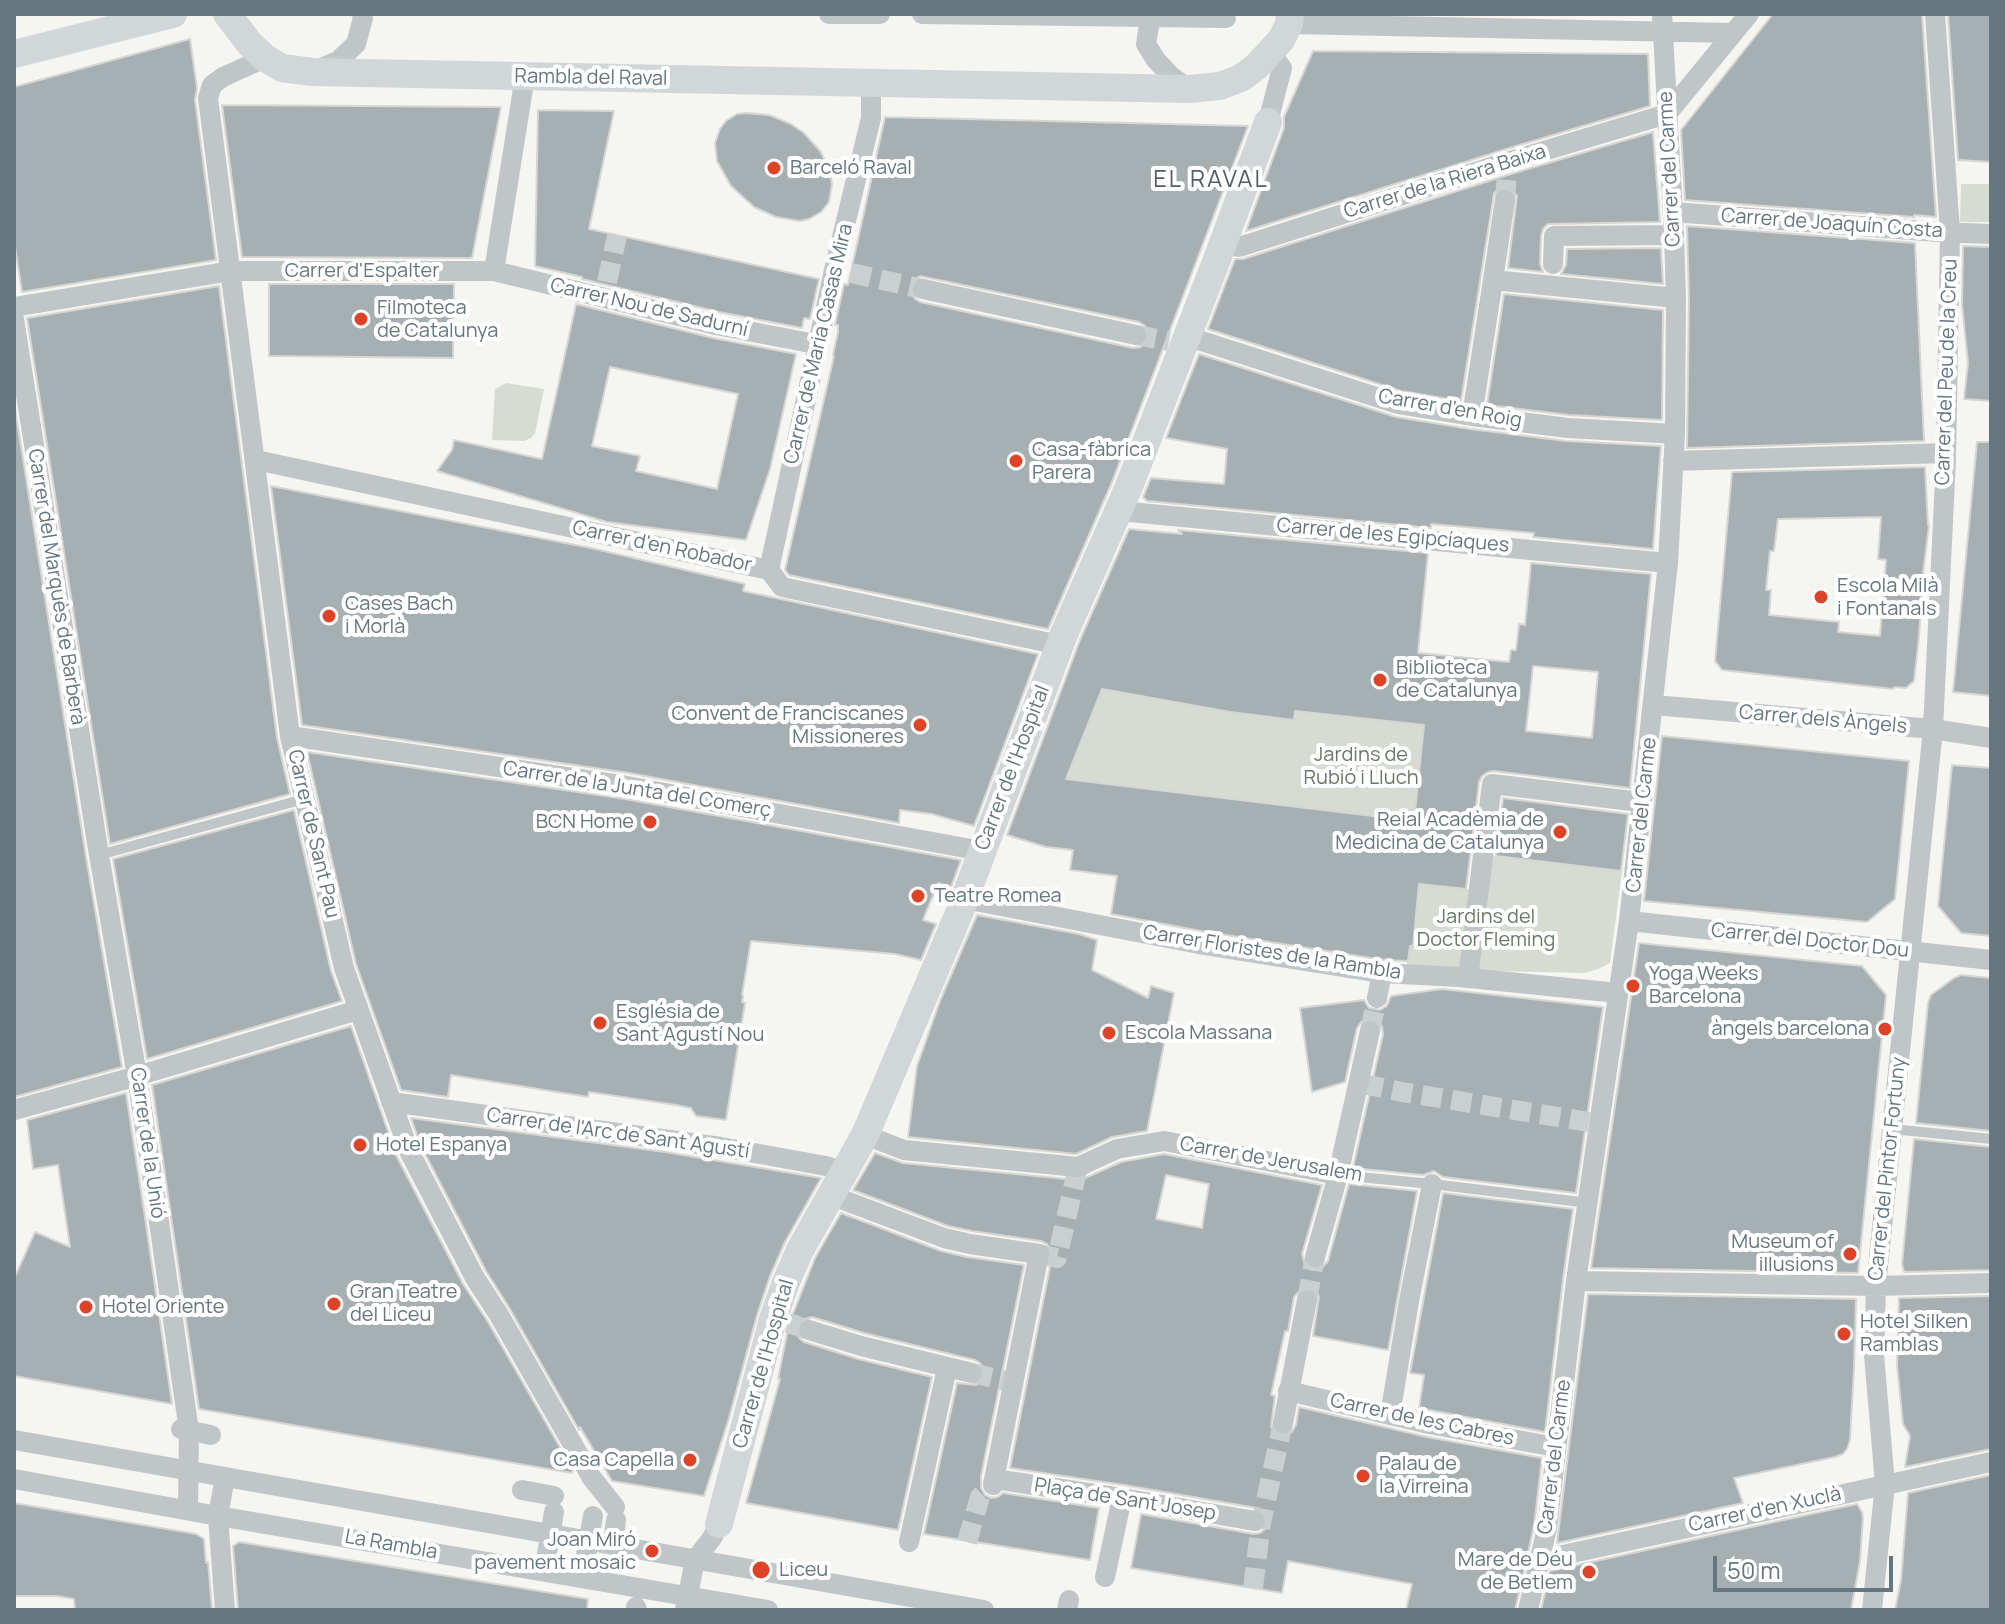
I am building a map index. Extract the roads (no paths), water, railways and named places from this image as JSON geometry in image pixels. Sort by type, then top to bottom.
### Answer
[{"type":"street","points":[[14,54],[173,14]]},
{"type":"street","name":"Rambla del Raval","points":[[227,14],[265,58],[282,68],[312,72],[1189,89],[1217,86],[1241,78],[1270,53]]},
{"type":"street","points":[[312,72],[338,61],[356,44],[362,14]]},
{"type":"street","points":[[829,14],[880,14]]},
{"type":"street","points":[[922,14],[1226,18]]},
{"type":"street","points":[[1667,114],[1749,14]]},
{"type":"street","name":"Carrer del Peu de la Creu","points":[[1933,729],[1946,453],[1950,232],[1935,14]]},
{"type":"street","points":[[1150,15],[1146,44],[1172,77],[1189,89]]},
{"type":"street","points":[[1270,53],[1281,40],[1290,19],[1662,23],[1733,33]]},
{"type":"street","name":"Carrer del Carme","points":[[1528,1610],[1547,1528],[1576,1281],[1629,921],[1668,563],[1675,434],[1676,298],[1662,23]]},
{"type":"street","name":"Carrer de l'Hospital","points":[[716,1531],[781,1321],[788,1265],[865,1135],[960,911],[1060,645],[1119,511],[1179,341],[1223,244],[1268,122],[1282,68],[1270,53]]},
{"type":"street","name":"Carrer de Sant Pau","points":[[265,58],[223,77],[212,85],[208,98],[290,736],[304,799],[344,968],[409,1151],[475,1278],[615,1514],[613,1545]]},
{"type":"street","points":[[494,271],[525,76]]},
{"type":"street","name":"Carrer de Maria Casas Mira","points":[[769,570],[842,272],[871,118],[871,83]]},
{"type":"street","name":"Carrer de la Riera Baixa","points":[[1223,244],[1239,247],[1507,168],[1667,114]]},
{"type":"street","points":[[1472,416],[1505,200]]},
{"type":"street","name":"Carrer de Joaquín Costa","points":[[1673,212],[1991,234]]},
{"type":"street","points":[[1552,276],[1554,236],[1674,235]]},
{"type":"street","name":"Carrer d'Espalter","points":[[14,307],[231,271],[494,271]]},
{"type":"street","name":"Carrer Nou de Sadurní","points":[[494,271],[606,290],[716,325],[805,342]]},
{"type":"street","points":[[1493,280],[1552,276],[1676,298]]},
{"type":"street","points":[[923,289],[1136,335]]},
{"type":"street","name":"Carrer del Marquès de Barberà","points":[[14,319],[99,855]]},
{"type":"street","name":"Carrer d'en Roig","points":[[1179,341],[1398,404],[1568,428],[1675,434]]},
{"type":"street","points":[[1673,461],[1946,453]]},
{"type":"street","name":"Carrer d'en Robador","points":[[256,460],[769,570],[782,587],[1060,645]]},
{"type":"street","name":"Carrer de les Egipcíaques","points":[[1119,511],[1668,563]]},
{"type":"street","name":"Carrer dels Àngels","points":[[1654,705],[1933,729],[1991,738]]},
{"type":"street","name":"Carrer del Pintor Fortuny","points":[[1872,1610],[1885,1484],[1874,1355],[1876,1286],[1933,729]]},
{"type":"street","name":"Carrer de la Junta del Comerç","points":[[290,736],[627,786],[982,851]]},
{"type":"street","points":[[1468,978],[1492,784],[1632,801]]},
{"type":"street","name":"Carrer de la Unió","points":[[99,855],[137,1076],[185,1430],[189,1470],[188,1510]]},
{"type":"street","name":"Carrer Floristes de la Rambla","points":[[975,901],[1199,944],[1382,973],[1618,993]]},
{"type":"street","name":"Carrer del Doctor Dou","points":[[1629,921],[1991,960]]},
{"type":"street","points":[[1377,998],[1382,973]]},
{"type":"street","points":[[14,1110],[358,1010]]},
{"type":"street","points":[[1315,1257],[1361,1084],[1370,1031]]},
{"type":"street","name":"Carrer de l'Arc de Sant Agustí","points":[[391,1102],[721,1147],[826,1166],[837,1183],[944,1238],[1039,1254]]},
{"type":"street","name":"Carrer de Jerusalem","points":[[865,1135],[904,1150],[1078,1167],[1117,1149],[1164,1141],[1338,1175]]},
{"type":"street","points":[[1390,1415],[1432,1184]]},
{"type":"street","name":"Plaça de Sant Josep","points":[[1039,1254],[994,1482],[1122,1498],[1255,1521]]},
{"type":"street","points":[[1576,1281],[1876,1286],[1991,1283]]},
{"type":"street","points":[[1283,1423],[1307,1300]]},
{"type":"street","points":[[809,1330],[972,1373]]},
{"type":"street","points":[[909,1542],[947,1368]]},
{"type":"street","name":"Carrer de les Cabres","points":[[1288,1391],[1429,1424],[1556,1447]]},
{"type":"street","points":[[185,1430],[211,1435]]},
{"type":"street","name":"La Rambla","points":[[14,1440],[189,1470],[587,1551],[613,1545],[984,1610]]},
{"type":"street","name":"Carrer d'en Xuclà","points":[[1540,1560],[1991,1462]]},
{"type":"street","points":[[225,1477],[218,1516],[225,1610]]},
{"type":"street","name":"La Rambla","points":[[14,1479],[768,1610]]},
{"type":"street","points":[[522,1490],[554,1504],[549,1544]]},
{"type":"street","points":[[1105,1577],[1122,1498]]},
{"type":"street","points":[[587,1551],[593,1516]]},
{"type":"street","points":[[687,1598],[695,1560],[716,1531]]},
{"type":"lane","points":[[99,855],[304,799]]},
{"type":"lane","points":[[1892,1129],[1991,1139]]},
{"type":"lane","name":"Carrer de Jerusalem","points":[[1338,1175],[1589,1203]]},
{"type":"tunnel","points":[[1505,200],[1507,173]]},
{"type":"tunnel","points":[[607,282],[617,236]]},
{"type":"tunnel","points":[[851,273],[923,289]]},
{"type":"tunnel","points":[[1136,335],[1169,341]]},
{"type":"tunnel","points":[[1370,1031],[1377,998]]},
{"type":"tunnel","points":[[1363,1084],[1589,1122]]},
{"type":"tunnel","points":[[1039,1254],[1057,1258],[1078,1167]]},
{"type":"tunnel","points":[[1307,1300],[1315,1257]]},
{"type":"tunnel","points":[[788,1323],[809,1330]]},
{"type":"tunnel","points":[[972,1373],[1010,1382]]},
{"type":"tunnel","points":[[1253,1588],[1261,1523],[1283,1423]]},
{"type":"tunnel","points":[[967,1542],[980,1497],[993,1485]]},
{"type":"place","name":"Barceló Raval","points":[[774,168]]},
{"type":"place","name":"Filmoteca de Catalunya","points":[[361,319]]},
{"type":"place","name":"Casa-fàbrica Parera","points":[[1016,461]]},
{"type":"place","name":"Escola Milà i Fontanals","points":[[1821,597]]},
{"type":"place","name":"Cases Bach i Morlà","points":[[329,616]]},
{"type":"place","name":"Biblioteca de Catalunya","points":[[1380,680]]},
{"type":"place","name":"Convent de Franciscanes Missioneres","points":[[920,725]]},
{"type":"place","name":"BCN Home","points":[[650,822]]},
{"type":"place","name":"Reial Acadèmia de Medicina de Catalunya","points":[[1560,832]]},
{"type":"place","name":"Teatre Romea","points":[[918,896]]},
{"type":"place","name":"Yoga Weeks Barcelona","points":[[1633,986]]},
{"type":"place","name":"Església de Sant Agustí Nou","points":[[600,1023]]},
{"type":"place","name":"àngels barcelona","points":[[1885,1029]]},
{"type":"place","name":"Escola Massana","points":[[1109,1033]]},
{"type":"place","name":"Hotel Espanya","points":[[360,1145]]},
{"type":"place","name":"Museum of illusions","points":[[1850,1254]]},
{"type":"place","name":"Gran Teatre del Liceu","points":[[334,1304]]},
{"type":"place","name":"Hotel Oriente","points":[[86,1307]]},
{"type":"place","name":"Hotel Silken Ramblas","points":[[1844,1334]]},
{"type":"place","name":"Casa Capella","points":[[690,1460]]},
{"type":"place","name":"Palau de la Virreina","points":[[1363,1476]]},
{"type":"place","name":"Joan Miró pavement mosaic","points":[[652,1551]]},
{"type":"place","name":"Liceu","points":[[761,1570]]},
{"type":"place","name":"Mare de Déu de Betlem","points":[[1589,1572]]},
{"type":"district","name":"EL RAVAL","points":[[1211,180]]},
{"type":"park label","name":"Jardins de Rubió i Lluch","points":[[1361,766]]},
{"type":"park label","name":"Jardins del Doctor Fleming","points":[[1486,928]]}]
